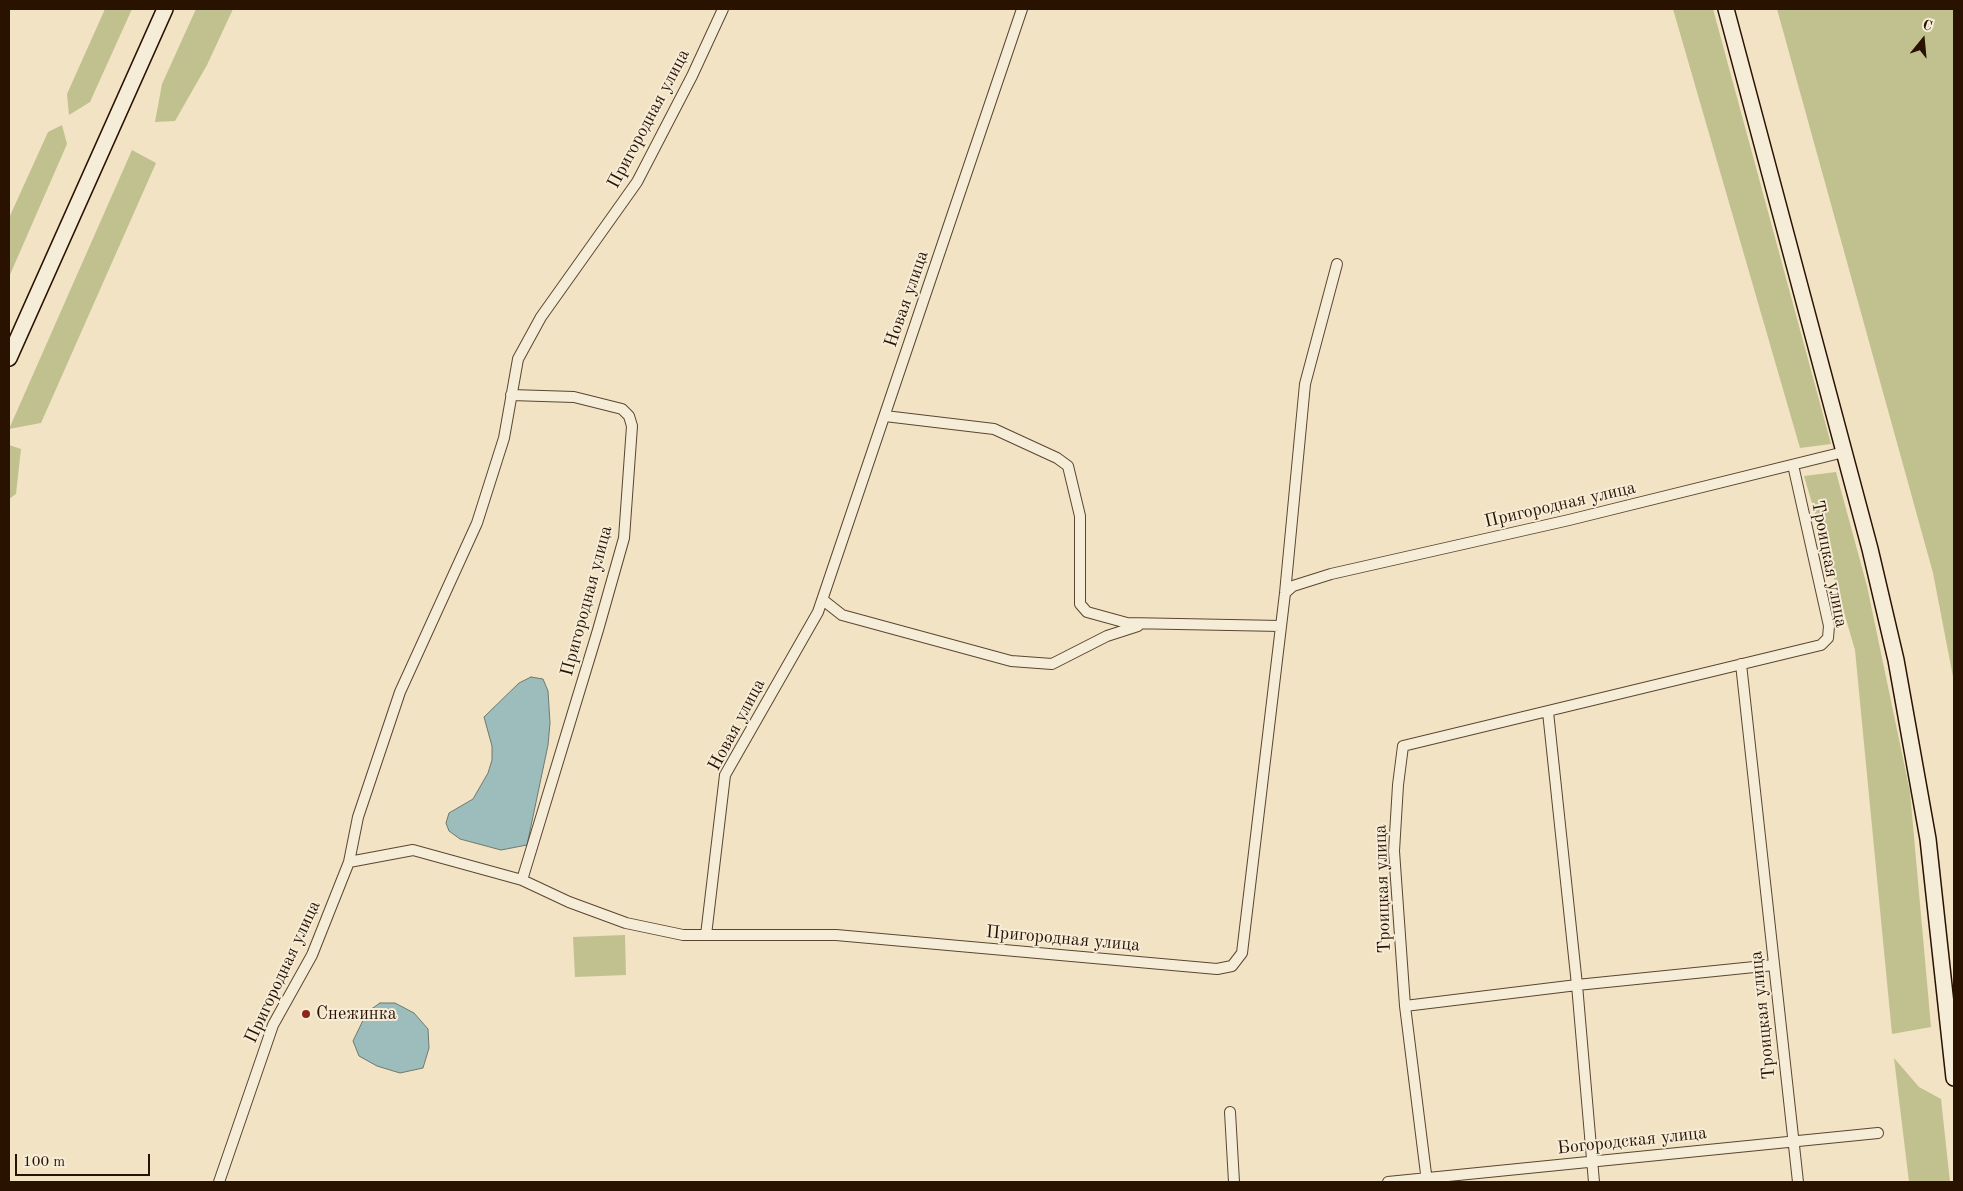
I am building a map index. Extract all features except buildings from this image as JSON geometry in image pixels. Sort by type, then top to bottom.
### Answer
[{"type":"street","points":[[9,358],[165,9]]},
{"type":"street","name":"Пригородная улица","points":[[219,1182],[273,1025],[312,956],[349,862],[358,817],[400,692],[477,523],[504,438],[518,359],[541,317],[637,182],[692,76],[723,9]]},
{"type":"street","name":"Новая улица","points":[[706,935],[725,775],[818,612],[1022,9]]},
{"type":"street","points":[[1726,9],[1886,614],[1912,740],[1940,934],[1954,1078]]},
{"type":"street","name":"Пригородная улица","points":[[349,862],[413,850],[522,880],[569,902],[626,923],[683,934],[836,935],[1217,969],[1232,966],[1242,952],[1281,626],[1305,384],[1338,264]]},
{"type":"street","name":"Пригородная улица","points":[[511,395],[574,397],[622,409],[629,416],[632,426],[624,538],[522,880]]},
{"type":"street","points":[[885,416],[994,430],[1057,458],[1068,466],[1080,516],[1080,604],[1087,612],[1127,624],[1281,626]]},
{"type":"street","name":"Пригородная улица","points":[[1284,593],[1293,586],[1331,574],[1569,520],[1844,452]]},
{"type":"street","name":"Троицкая улица","points":[[1427,1180],[1405,1006],[1394,851],[1398,785],[1403,746],[1821,644],[1828,638],[1829,626],[1793,465]]},
{"type":"street","points":[[822,600],[842,615],[1011,661],[1052,664],[1107,636],[1143,624]]},
{"type":"street","name":"Троицкая улица","points":[[1741,664],[1798,1182]]},
{"type":"street","points":[[1548,712],[1577,985],[1594,1182]]},
{"type":"street","points":[[1405,1006],[1577,985],[1774,965]]},
{"type":"street","points":[[1230,1112],[1234,1182]]},
{"type":"street","name":"Богородская улица","points":[[1388,1182],[1427,1180],[1592,1161],[1878,1133]]},
{"type":"green space","points":[[105,9],[132,9],[90,102],[69,115],[67,94]]},
{"type":"green space","points":[[196,9],[233,9],[207,65],[175,121],[155,122],[162,84]]},
{"type":"green space","points":[[1673,9],[1713,9],[1831,444],[1800,448]]},
{"type":"green space","points":[[1777,9],[1954,9],[1954,682],[1933,573]]},
{"type":"green space","points":[[62,125],[67,144],[9,277],[9,218],[48,132]]},
{"type":"green space","points":[[132,150],[156,163],[41,423],[9,429]]},
{"type":"green space","points":[[9,445],[21,449],[16,494],[9,499]]},
{"type":"green space","points":[[1836,472],[1867,586],[1910,792],[1931,1027],[1892,1034],[1855,650],[1804,476]]},
{"type":"green space","points":[[625,935],[626,975],[575,977],[573,937]]},
{"type":"green space","points":[[1894,1058],[1919,1087],[1941,1099],[1950,1182],[1909,1182]]},
{"type":"water","points":[[531,677],[543,679],[548,691],[550,723],[548,745],[527,845],[501,850],[460,839],[449,831],[446,823],[449,813],[473,799],[488,773],[492,760],[492,746],[484,717],[519,683]]},
{"type":"water","points":[[380,1003],[395,1003],[414,1013],[428,1029],[429,1048],[423,1068],[400,1073],[377,1066],[359,1056],[353,1041],[367,1012]]},
{"type":"place","name":"Снежинка","points":[[306,1014]]}]
